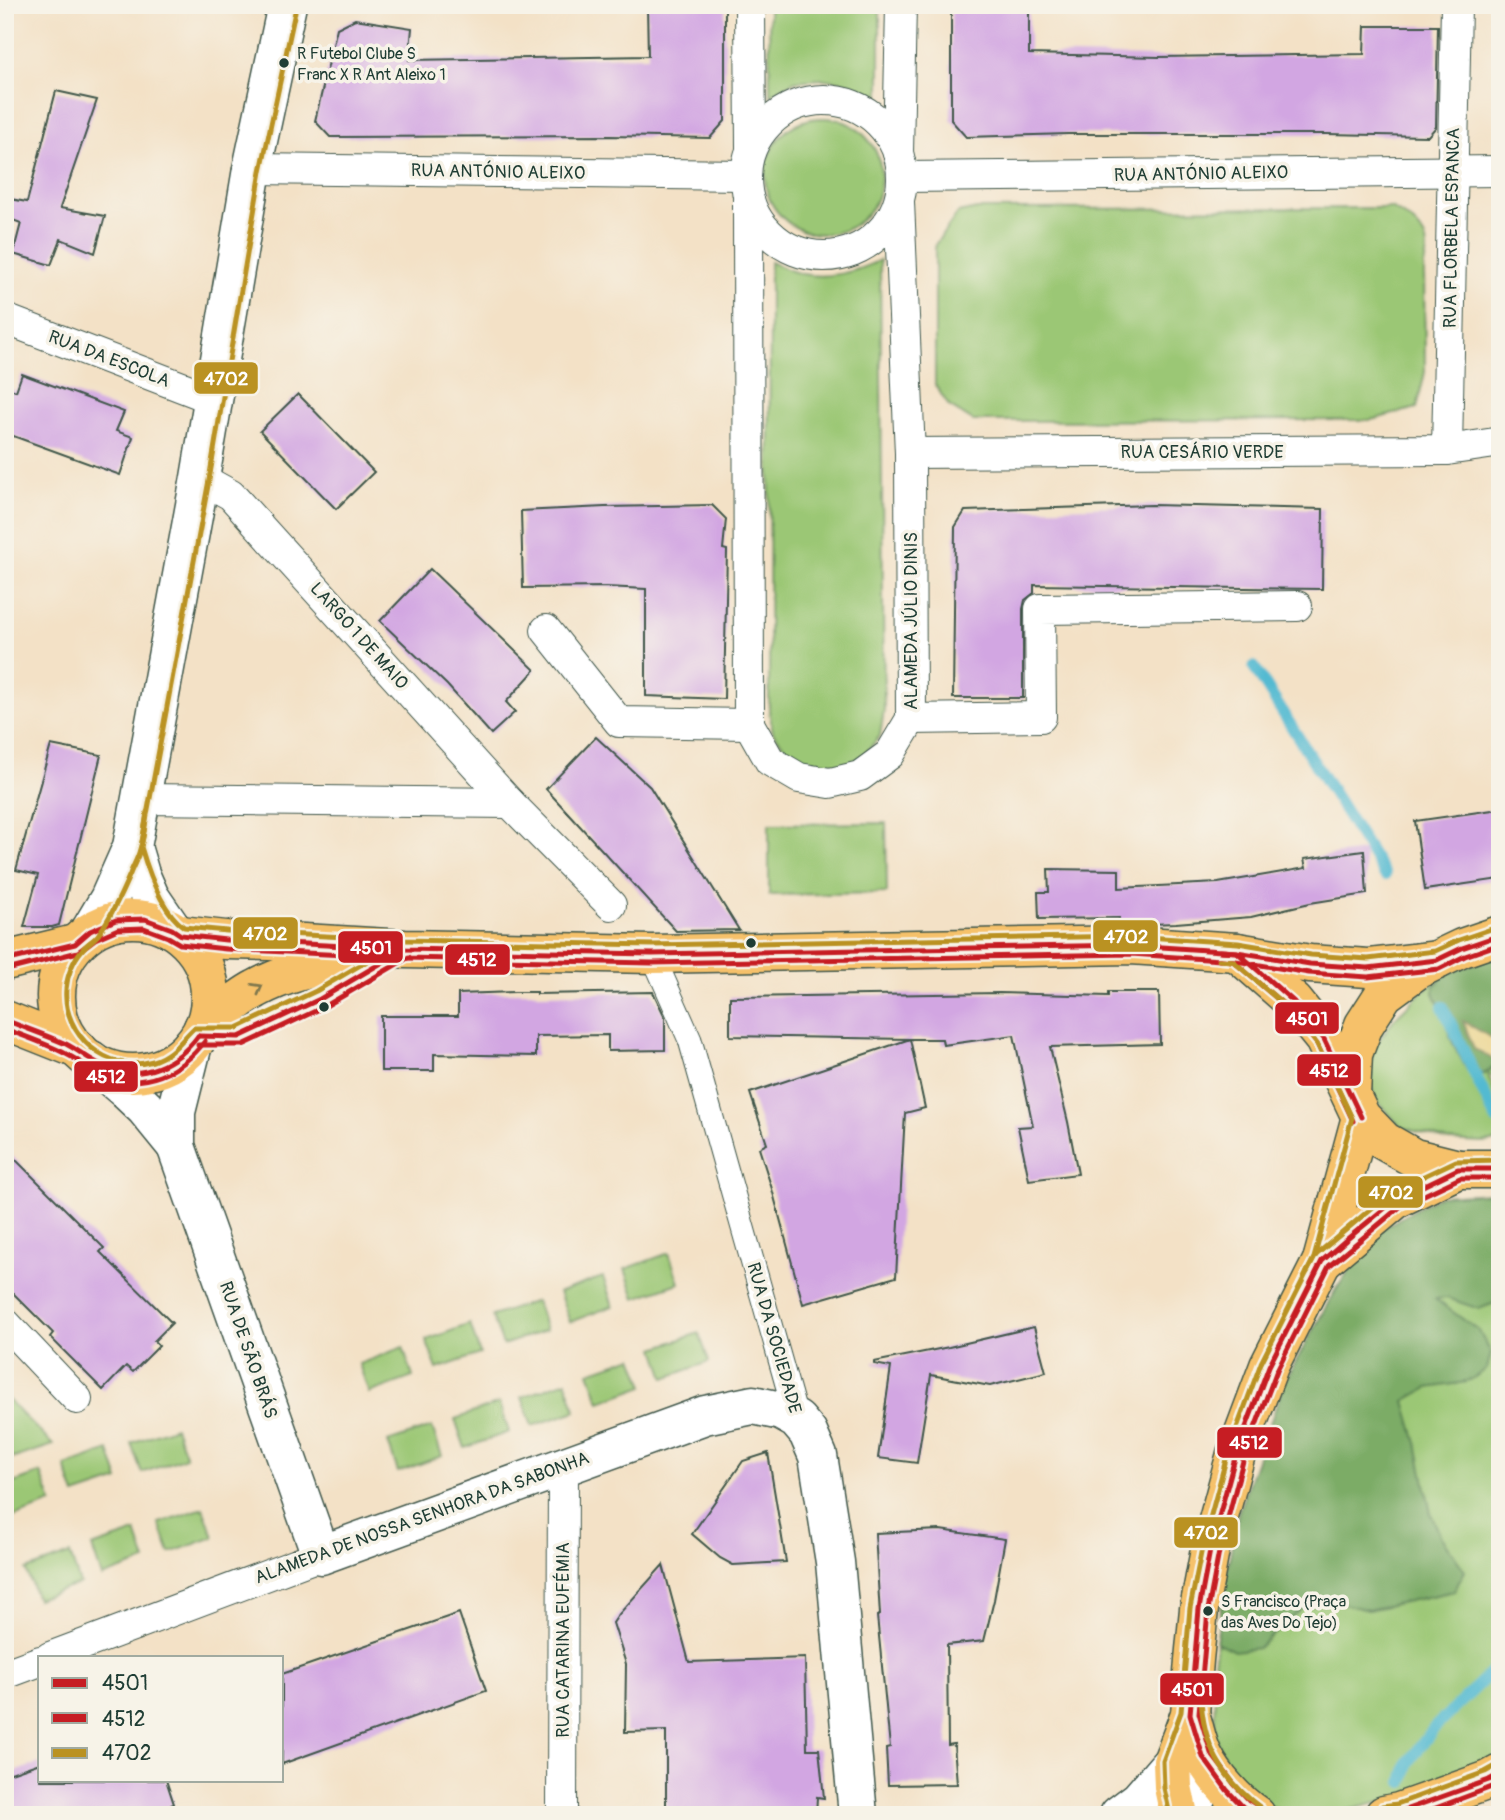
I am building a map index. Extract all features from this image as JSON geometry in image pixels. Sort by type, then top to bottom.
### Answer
[{"type":"main road","points":[[5,961],[82,938],[116,920],[145,919],[176,932],[226,940],[405,949],[652,954],[1131,945],[1237,952],[1310,964],[1368,968],[1437,960]]},
{"type":"main road","points":[[176,932],[195,949],[205,967],[210,987],[209,1008],[198,1036]]},
{"type":"main road","points":[[1179,1815],[1173,1787],[1188,1759],[1199,1609],[1210,1550],[1236,1454],[1269,1366],[1322,1261],[1356,1106],[1353,1054],[1364,1025],[1384,994],[1418,969],[1462,948],[1500,935]]},
{"type":"main road","points":[[82,938],[63,964],[57,986],[57,1009],[65,1031],[84,1055]]},
{"type":"main road","points":[[5,1020],[111,1069],[134,1073],[156,1069],[177,1059],[198,1036],[254,990],[276,979],[311,968],[405,949]]},
{"type":"main road","points":[[1237,952],[1294,1002],[1324,1038],[1356,1106],[1384,1141],[1414,1158],[1458,1169],[1500,1169]]},
{"type":"main road","points":[[1322,1261],[1396,1199],[1458,1169]]},
{"type":"main road","points":[[1188,1759],[1256,1815]]},
{"type":"main road","points":[[1384,1815],[1476,1785],[1500,1774]]},
{"type":"street","points":[[82,938],[109,899],[132,847],[200,478],[252,169],[287,5]]},
{"type":"street","name":"ALAMEDA JÚLIO DINIS","points":[[750,5],[749,724],[769,761],[799,778],[830,783],[860,776],[890,754],[911,719],[910,453],[900,178],[901,5]]},
{"type":"street","name":"RUA FLORBELA ESPANCA","points":[[1447,450],[1456,5]]},
{"type":"street","name":"ALAMEDA JÚLIO DINIS","points":[[811,100],[839,100],[864,110],[884,127],[900,178],[887,225],[870,242],[847,254],[822,257],[798,253],[776,241],[758,222],[748,174],[765,125],[786,109],[811,100]]},
{"type":"street","name":"RUA ANTÓNIO ALEIXO","points":[[252,169],[748,174]]},
{"type":"street","name":"RUA ANTÓNIO ALEIXO","points":[[900,178],[1500,172]]},
{"type":"street","name":"RUA DA ESCOLA","points":[[5,319],[213,400]]},
{"type":"street","name":"RUA CESÁRIO VERDE","points":[[910,453],[1447,450],[1495,443]]},
{"type":"street","name":"LARGO 1 DE MAIO","points":[[200,478],[231,495],[510,803],[611,905]]},
{"type":"street","points":[[911,719],[1041,717],[1040,608],[1297,606]]},
{"type":"street","points":[[546,631],[619,722],[749,724]]},
{"type":"street","points":[[141,799],[510,803]]},
{"type":"street","points":[[132,847],[150,897],[176,932]]},
{"type":"street","name":"RUA DA SOCIEDADE","points":[[652,954],[690,1040],[797,1420],[808,1433],[818,1456],[835,1562],[858,1815]]},
{"type":"street","name":"RUA DE SÃO BRÁS","points":[[198,1036],[176,1112],[176,1146],[321,1555]]},
{"type":"street","name":"RUA DE SÃO BRÁS","points":[[84,1055],[145,1108],[176,1146]]},
{"type":"street","points":[[5,1323],[77,1399]]},
{"type":"street","name":"ALAMEDA DE NOSSA SENHORA DA SABONHA","points":[[53,1656],[705,1415],[753,1405],[781,1410],[797,1420]]},
{"type":"street","name":"RUA CATARINA EUFÉMIA","points":[[562,1815],[563,1466]]},
{"type":"street","points":[[5,1674],[38,1662]]},
{"type":"street","points":[[1119,1815],[1188,1759],[1202,1782],[1190,1815]]},
{"type":"green space","points":[[769,5],[880,5],[880,98],[849,83],[824,79],[795,81],[770,95]]},
{"type":"green space","points":[[823,118],[845,122],[864,135],[877,154],[881,176],[877,198],[864,217],[845,230],[823,234],[801,230],[782,217],[769,198],[765,176],[769,154],[782,135],[801,122]]},
{"type":"green space","points":[[1391,208],[1415,224],[1426,242],[1425,372],[1417,408],[1371,420],[973,421],[949,406],[935,385],[935,245],[958,213],[977,209]]},
{"type":"green space","points":[[880,260],[884,710],[880,736],[864,755],[842,768],[815,767],[791,754],[773,733],[769,711],[770,262],[798,273],[822,276],[852,271]]},
{"type":"green space","points":[[886,823],[887,893],[769,895],[769,824]]},
{"type":"green space","points":[[1500,954],[1500,1057],[1495,1066],[1484,1074],[1468,1070],[1453,1043],[1434,986],[1448,973]]},
{"type":"green space","points":[[1448,973],[1434,992],[1453,1043],[1467,1070],[1484,1074],[1474,1049],[1500,1063],[1500,1081],[1487,1073],[1500,1101],[1500,1141],[1449,1141],[1401,1127],[1376,1100],[1370,1083],[1372,1050],[1394,1019],[1423,991]]},
{"type":"green space","points":[[1493,1193],[1500,1196],[1500,1301],[1479,1309],[1447,1298],[1435,1299],[1479,1331],[1491,1353],[1487,1369],[1467,1382],[1428,1388],[1405,1401],[1417,1443],[1431,1514],[1441,1537],[1465,1571],[1454,1591],[1368,1610],[1331,1601],[1303,1608],[1258,1648],[1234,1651],[1216,1642],[1238,1513],[1285,1381],[1338,1287],[1374,1233],[1439,1196]]},
{"type":"green space","points":[[1500,1193],[1500,1757],[1418,1793],[1336,1813],[1284,1811],[1252,1800],[1232,1778],[1215,1736],[1214,1663],[1226,1577],[1285,1381],[1337,1287],[1439,1196]]},
{"type":"green space","points":[[669,1253],[679,1283],[635,1298],[625,1269]]},
{"type":"green space","points":[[603,1277],[613,1306],[570,1322],[559,1292]]},
{"type":"green space","points":[[536,1301],[546,1330],[503,1345],[492,1316]]},
{"type":"green space","points":[[470,1324],[480,1354],[437,1369],[426,1340]]},
{"type":"green space","points":[[699,1333],[709,1362],[665,1378],[655,1348]]},
{"type":"green space","points":[[403,1347],[413,1377],[369,1393],[359,1364]]},
{"type":"green space","points":[[633,1357],[644,1386],[600,1402],[589,1372]]},
{"type":"green space","points":[[566,1381],[576,1411],[532,1426],[522,1397]]},
{"type":"green space","points":[[5,1397],[53,1445],[14,1458],[5,1449]]},
{"type":"green space","points":[[499,1403],[509,1432],[465,1448],[455,1419]]},
{"type":"green space","points":[[175,1427],[186,1457],[142,1473],[131,1443]]},
{"type":"green space","points":[[432,1427],[442,1456],[398,1472],[388,1442]]},
{"type":"green space","points":[[109,1450],[119,1480],[75,1495],[65,1466]]},
{"type":"green space","points":[[41,1473],[52,1503],[8,1519],[5,1511],[5,1486]]},
{"type":"green space","points":[[203,1508],[214,1537],[170,1553],[159,1523]]},
{"type":"green space","points":[[136,1532],[146,1561],[102,1577],[92,1547]]},
{"type":"green space","points":[[70,1554],[80,1584],[37,1599],[26,1570]]},
{"type":"sand","points":[[1463,1021],[1500,1043],[1500,1063],[1474,1049]]},
{"type":"building","points":[[647,5],[725,5],[725,121],[710,138],[330,137],[315,121],[337,28],[355,19],[412,28],[409,60],[648,56]]},
{"type":"building","points":[[951,5],[1029,5],[1029,54],[1159,57],[1364,54],[1365,26],[1438,26],[1436,127],[1428,136],[1068,134],[966,137],[951,120]]},
{"type":"building","points":[[56,91],[97,100],[60,208],[105,216],[95,253],[61,239],[51,265],[13,254],[21,223],[5,217],[5,198],[27,202]]},
{"type":"building","points":[[22,374],[124,412],[116,431],[133,437],[120,475],[5,433],[5,387],[16,391]]},
{"type":"building","points":[[298,394],[374,472],[336,509],[260,431]]},
{"type":"building","points":[[712,505],[726,519],[723,549],[727,550],[724,699],[646,696],[646,589],[523,588],[521,511]]},
{"type":"building","points":[[1152,505],[1323,509],[1322,589],[1034,585],[1034,593],[1025,600],[1023,609],[1023,698],[953,698],[955,527],[965,511]]},
{"type":"building","points":[[430,569],[535,670],[506,702],[515,712],[491,734],[447,685],[380,621]]},
{"type":"building","points":[[596,737],[650,787],[739,930],[676,931],[546,789]]},
{"type":"building","points":[[51,745],[101,755],[59,925],[24,927],[38,875],[16,870]]},
{"type":"building","points":[[1500,809],[1500,879],[1425,890],[1415,821]]},
{"type":"building","points":[[1364,851],[1367,894],[1310,903],[1251,917],[1176,923],[1119,923],[1119,918],[1039,919],[1038,892],[1049,892],[1048,869],[1119,870],[1119,888],[1218,883],[1306,868],[1304,859]]},
{"type":"building","points":[[653,992],[665,1017],[665,1050],[608,1051],[608,1035],[536,1036],[536,1056],[434,1054],[434,1071],[381,1071],[381,1016],[458,1016],[458,994]]},
{"type":"building","points":[[1108,992],[1159,992],[1160,1044],[1050,1047],[1078,1174],[1029,1180],[1018,1127],[1033,1126],[1014,1035],[943,1045],[942,1039],[730,1036],[730,997],[1000,993],[1108,996]]},
{"type":"building","points":[[910,1039],[925,1108],[905,1113],[896,1277],[803,1304],[759,1148],[767,1144],[750,1093]]},
{"type":"building","points":[[5,1149],[104,1248],[100,1252],[172,1323],[154,1341],[159,1346],[133,1372],[126,1366],[103,1390],[50,1337],[53,1333],[5,1285]]},
{"type":"building","points":[[1034,1327],[1046,1372],[990,1386],[931,1375],[917,1463],[878,1458],[891,1367],[874,1362]]},
{"type":"building","points":[[768,1453],[786,1562],[733,1565],[720,1558],[692,1534],[743,1461]]},
{"type":"building","points":[[940,1530],[1005,1539],[984,1641],[947,1645],[948,1745],[954,1744],[957,1784],[888,1785],[886,1748],[890,1747],[877,1616],[880,1615],[875,1533]]},
{"type":"building","points":[[663,1565],[689,1662],[805,1658],[807,1749],[819,1749],[824,1798],[817,1797],[816,1815],[666,1815],[666,1731],[625,1732],[626,1664],[613,1623]]},
{"type":"building","points":[[459,1613],[486,1691],[284,1763],[284,1673]]},
{"type":"building","points":[[38,1764],[38,1782],[167,1782],[174,1804],[142,1815],[5,1815],[5,1775]]},
{"type":"waterway","points":[[1254,667],[1385,875]]},
{"type":"waterway","points":[[1443,1007],[1496,1119]]},
{"type":"waterway","points":[[1403,1782],[1408,1763],[1434,1728],[1500,1664]]},
{"type":"transit line","name":"4702","points":[[296,7],[261,171],[209,480],[141,847],[163,901],[169,912],[184,927],[405,940],[652,945],[1132,936],[1238,943],[1311,955],[1368,959],[1435,951],[1497,927]]},
{"type":"transit line","name":"4702","points":[[147,812],[139,852],[119,898],[98,935],[76,958],[66,989],[67,1006],[80,1036],[91,1048],[105,1056],[136,1064],[153,1061],[172,1051],[194,1028],[237,1028],[316,991],[401,941]]},
{"type":"transit line","name":"4501","points":[[5,961],[75,944],[90,931],[116,920],[145,919],[181,935],[226,940],[405,949],[652,954],[1131,945],[1237,952],[1310,964],[1368,968],[1437,960],[1500,935]]},
{"type":"transit line","name":"4512","points":[[7,970],[78,952],[95,939],[118,929],[144,928],[180,944],[226,949],[404,958],[652,963],[1131,954],[1236,961],[1309,973],[1368,977],[1439,969],[1465,956],[1500,944]]},
{"type":"transit line","name":"4501","points":[[198,1036],[239,1037],[320,999],[405,949]]},
{"type":"transit line","name":"4501","points":[[1220,951],[1237,952],[1294,1002],[1324,1039],[1361,1117]]},
{"type":"transit line","name":"4512","points":[[198,1045],[243,1045],[324,1007],[409,957]]},
{"type":"transit line","name":"4512","points":[[1219,960],[1233,961],[1288,1008],[1317,1044],[1353,1121]]},
{"type":"transit line","name":"4702","points":[[1170,1815],[1164,1788],[1163,1761],[1181,1712],[1190,1608],[1202,1548],[1228,1452],[1261,1363],[1314,1258],[1352,1118],[1317,1044],[1288,1008],[1233,961],[1219,960]]},
{"type":"transit line","name":"4501","points":[[5,1020],[66,1044],[102,1066],[121,1072],[146,1071],[170,1062],[198,1036]]},
{"type":"transit line","name":"4512","points":[[5,1029],[59,1050],[104,1076],[133,1081],[147,1080],[173,1070],[185,1062],[205,1041]]},
{"type":"transit line","name":"4702","points":[[1307,1272],[1316,1255],[1392,1191],[1456,1161],[1500,1160]]},
{"type":"transit line","name":"4501","points":[[1256,1815],[1243,1807],[1227,1790],[1203,1757],[1190,1714],[1199,1609],[1210,1550],[1236,1454],[1269,1366],[1322,1261],[1346,1240],[1396,1199],[1458,1169],[1500,1169]]},
{"type":"transit line","name":"4512","points":[[1261,1808],[1234,1784],[1211,1753],[1199,1713],[1208,1610],[1219,1552],[1244,1457],[1277,1370],[1329,1266],[1401,1206],[1460,1178],[1500,1178]]},
{"type":"transit line","name":"4702","points":[[1201,1695],[1205,1729],[1217,1759],[1235,1785],[1261,1808]]},
{"type":"transit line","name":"4702","points":[[1382,1806],[1397,1804],[1496,1766]]},
{"type":"transit line","name":"4501","points":[[1385,1815],[1500,1774]]},
{"type":"transit line","name":"4512","points":[[1417,1815],[1500,1784]]},
{"type":"place","name":"R Futebol Clube S Franc X R Ant Aleixo 1","points":[[284,63]]},
{"type":"place","name":"S Francisco (Praça das Aves Do Tejo)","points":[[1208,1611]]}]
